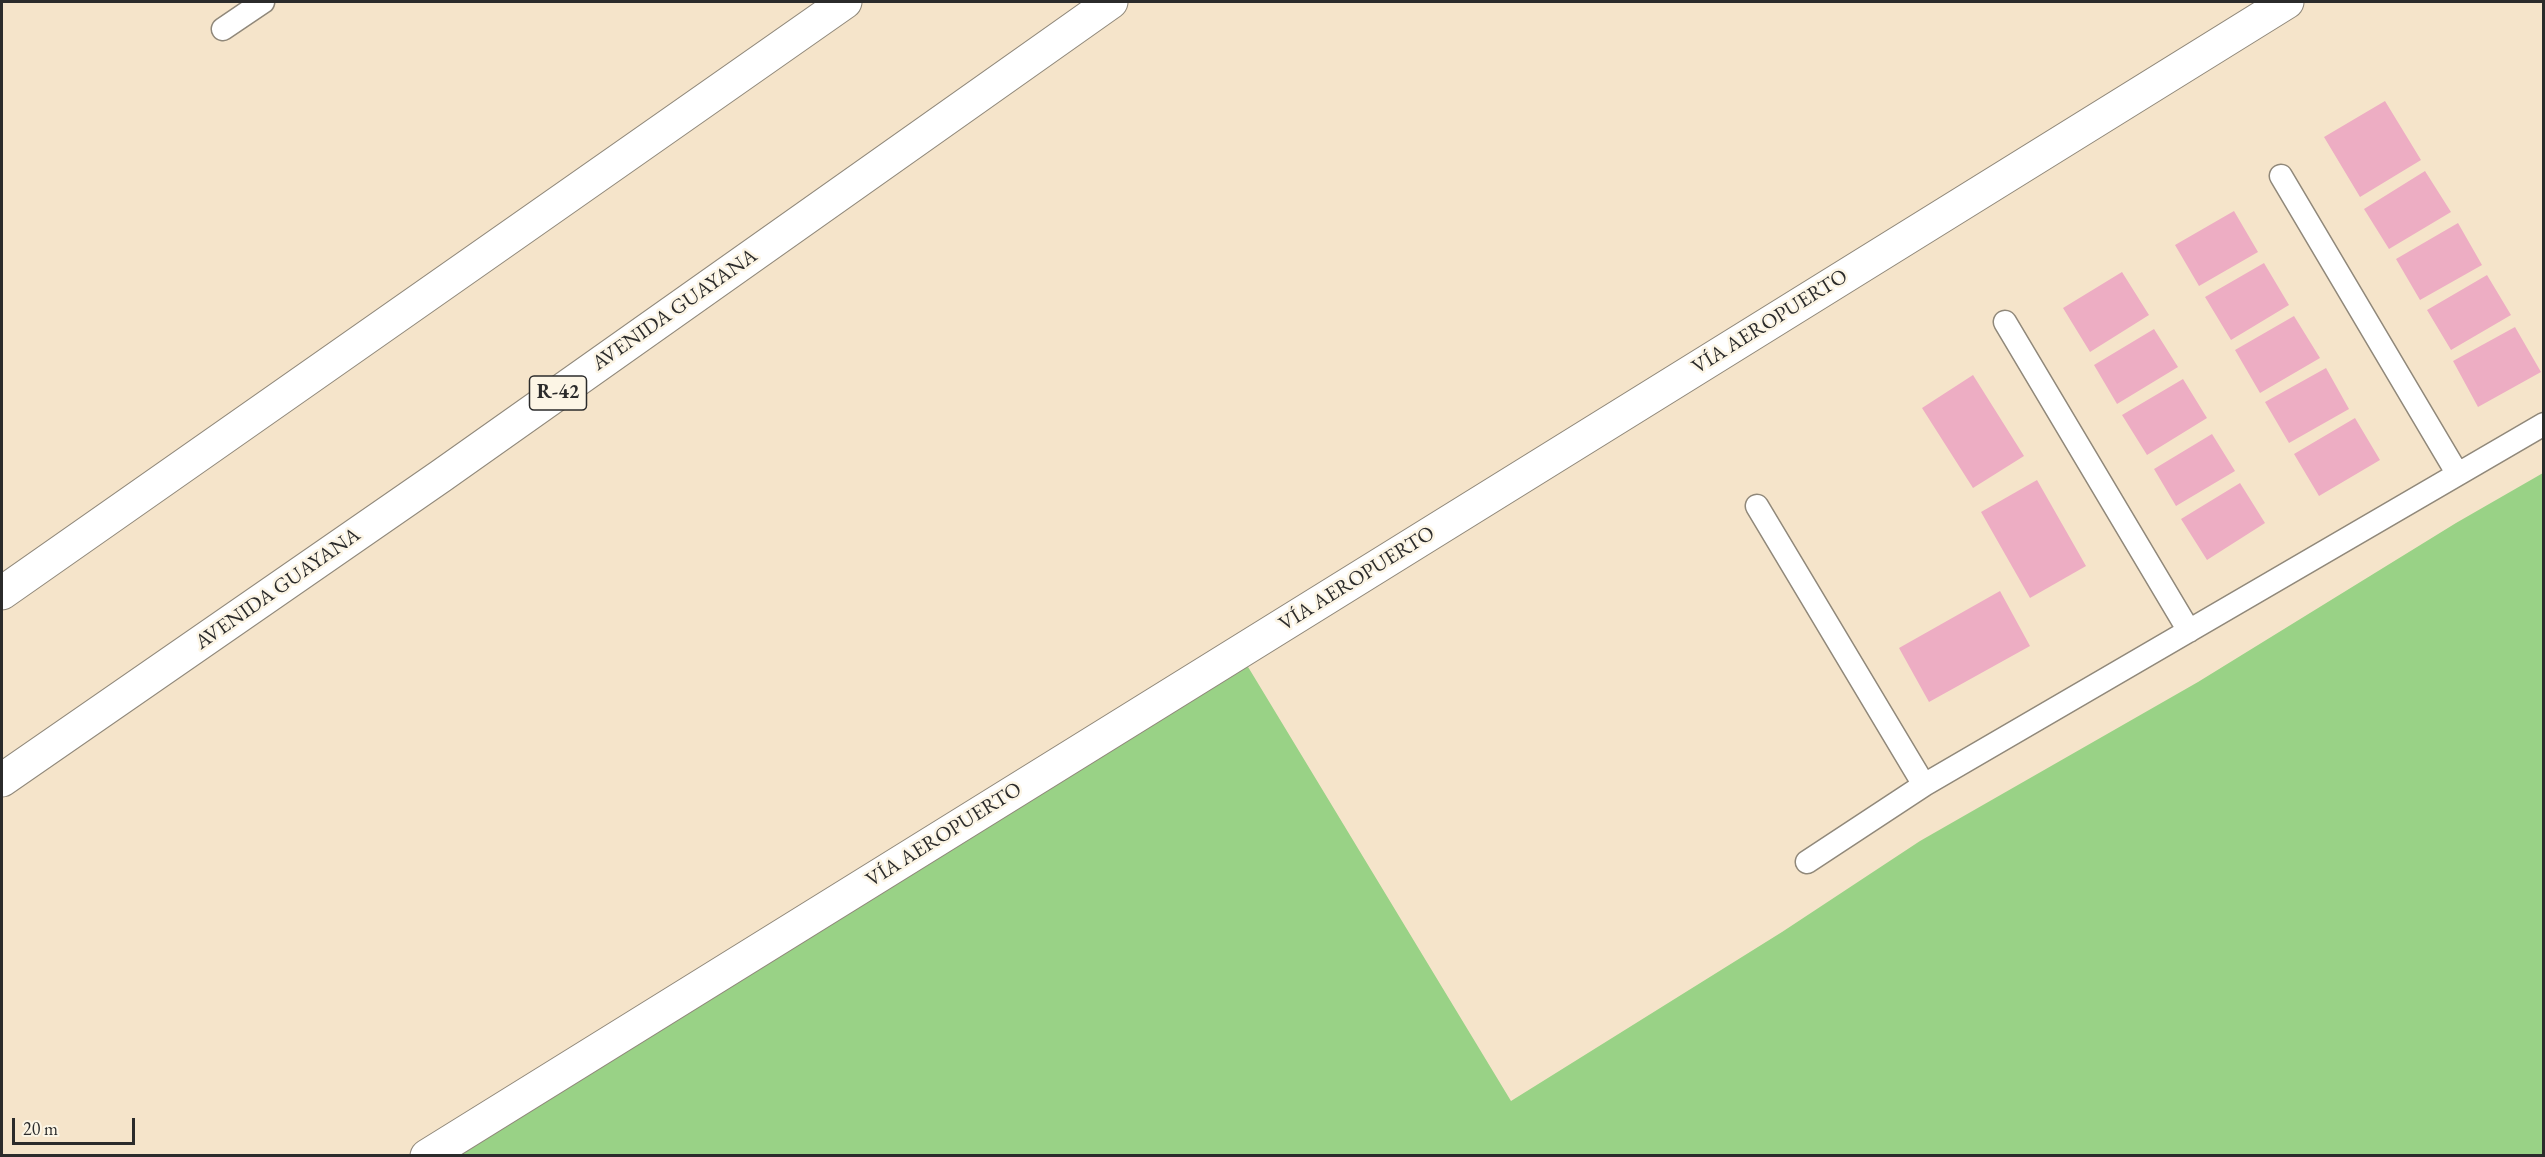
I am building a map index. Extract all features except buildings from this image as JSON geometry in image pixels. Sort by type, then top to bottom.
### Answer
[{"type":"main road","points":[[2,593],[845,2]]},
{"type":"main road","name":"AVENIDA GUAYANA","points":[[2,780],[441,476],[1111,2]]},
{"type":"main road","name":"VÍA AEROPUERTO","points":[[427,1155],[2288,2]]},
{"type":"lane","points":[[223,29],[263,2]]},
{"type":"lane","points":[[2281,176],[2457,473]]},
{"type":"lane","points":[[2005,321],[2189,631]]},
{"type":"lane","points":[[1806,862],[1923,786],[2544,424]]},
{"type":"lane","points":[[1757,506],[1923,786]]},
{"type":"green space","points":[[2543,473],[2543,1155],[427,1156],[1239,652],[1511,1101],[1782,932],[1920,841],[2198,682],[2456,523]]}]
